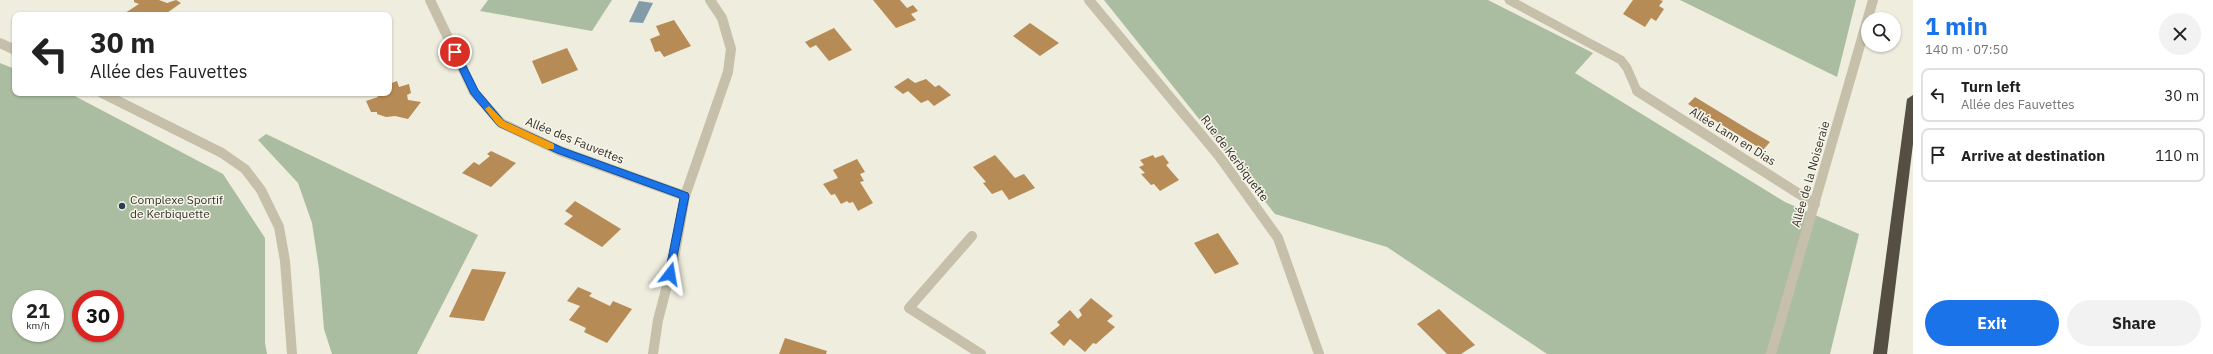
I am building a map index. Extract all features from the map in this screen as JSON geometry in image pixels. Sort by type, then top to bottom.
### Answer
[{"type":"highway","points":[[1880,354],[1913,99]]},
{"type":"street","name":"Allée des Fauvettes","points":[[430,0],[474,92],[501,123],[560,151],[685,196]]},
{"type":"street","points":[[653,354],[658,320],[674,259],[685,196],[728,72],[731,49],[722,18],[710,0]]},
{"type":"street","name":"Rue de Kerbiquette","points":[[1089,0],[1219,156],[1278,238],[1319,354]]},
{"type":"street","name":"Allée de la Noiseraie","points":[[1771,354],[1873,0]]},
{"type":"street","points":[[0,43],[12,49]]},
{"type":"street","name":"Allée Lann en Dias","points":[[1637,91],[1815,204]]},
{"type":"street","points":[[108,96],[222,152],[245,169],[261,190],[279,227],[285,261],[292,354]]},
{"type":"street","points":[[972,236],[909,308],[981,354]]},
{"type":"lane","points":[[1509,0],[1621,60],[1628,68],[1637,91]]},
{"type":"green space","points":[[488,0],[612,0],[592,31],[480,11]]},
{"type":"green space","points":[[1104,0],[1488,0],[1593,53],[1575,73],[1785,202],[1859,234],[1830,354],[1547,354],[1387,247],[1275,214]]},
{"type":"green space","points":[[1680,0],[1856,0],[1837,77]]},
{"type":"green space","name":"Complexe Sportif de Kerbiquette","points":[[0,63],[12,68],[12,96],[75,96],[223,174],[265,238],[265,343],[267,354],[0,354]]},
{"type":"green space","points":[[266,134],[478,235],[417,354],[332,354],[324,329],[319,269],[312,223],[298,183],[258,140]]},
{"type":"water","points":[[639,1],[653,3],[643,23],[629,22]]},
{"type":"building","points":[[134,0],[159,0],[167,3],[176,0],[181,3],[168,12],[127,12],[139,4],[134,2]]},
{"type":"building","points":[[873,0],[900,0],[907,8],[913,5],[918,11],[911,14],[916,20],[896,28]]},
{"type":"building","points":[[1633,0],[1660,0],[1663,1],[1659,6],[1664,9],[1656,21],[1651,18],[1645,27],[1623,14]]},
{"type":"building","points":[[674,20],[691,46],[664,57],[660,51],[655,52],[650,39],[660,35],[656,26]]},
{"type":"building","points":[[1030,23],[1059,43],[1040,56],[1013,36]]},
{"type":"building","points":[[834,28],[852,50],[829,61],[816,45],[810,48],[805,42]]},
{"type":"building","points":[[567,48],[578,70],[542,84],[532,61]]},
{"type":"building","points":[[908,78],[915,83],[926,79],[935,87],[939,85],[951,95],[934,106],[928,100],[921,103],[908,91],[903,94],[894,87]]},
{"type":"building","points":[[397,81],[399,87],[409,84],[411,93],[407,95],[408,100],[421,102],[408,119],[395,116],[386,117],[377,114],[377,112],[371,112],[366,101],[378,96],[392,96],[392,83]]},
{"type":"building","points":[[1695,97],[1770,142],[1763,150],[1688,104]]},
{"type":"building","points":[[491,151],[516,163],[491,187],[462,173],[474,162],[479,165],[490,156],[487,154]]},
{"type":"building","points":[[995,155],[1015,178],[1024,174],[1035,188],[1009,200],[1002,190],[992,194],[983,183],[986,182],[973,167]]},
{"type":"building","points":[[1153,155],[1155,158],[1163,155],[1169,163],[1166,165],[1179,180],[1160,191],[1154,184],[1151,185],[1141,174],[1145,173],[1139,167],[1144,165],[1140,160]]},
{"type":"building","points":[[857,159],[865,172],[860,174],[864,181],[860,182],[873,203],[858,211],[853,202],[849,203],[847,201],[841,204],[835,194],[831,195],[823,184],[838,178],[833,170]]},
{"type":"building","points":[[575,201],[621,229],[602,247],[564,224],[573,216],[565,211]]},
{"type":"building","points":[[1218,233],[1239,264],[1215,274],[1194,243]]},
{"type":"building","points":[[472,269],[506,272],[484,321],[449,317]]},
{"type":"building","points":[[578,287],[592,293],[589,296],[610,306],[613,301],[632,309],[607,343],[584,332],[586,328],[569,320],[580,306],[567,301]]},
{"type":"building","points":[[1091,298],[1113,316],[1107,321],[1115,327],[1096,344],[1093,343],[1085,352],[1070,339],[1064,346],[1050,333],[1060,325],[1057,322],[1070,310],[1078,319],[1082,315],[1079,310]]},
{"type":"building","points":[[1439,309],[1475,345],[1461,354],[1447,354],[1417,324]]},
{"type":"building","points":[[785,338],[827,351],[826,354],[779,354]]},
{"type":"slow traffic","points":[[489,109],[501,123],[551,146]]},
{"type":"place","name":"Complexe Sportif de Kerbiquette","points":[[122,206]]},
{"type":"route","points":[[455,52],[474,92],[501,123],[560,151],[685,196],[670,274]]}]
